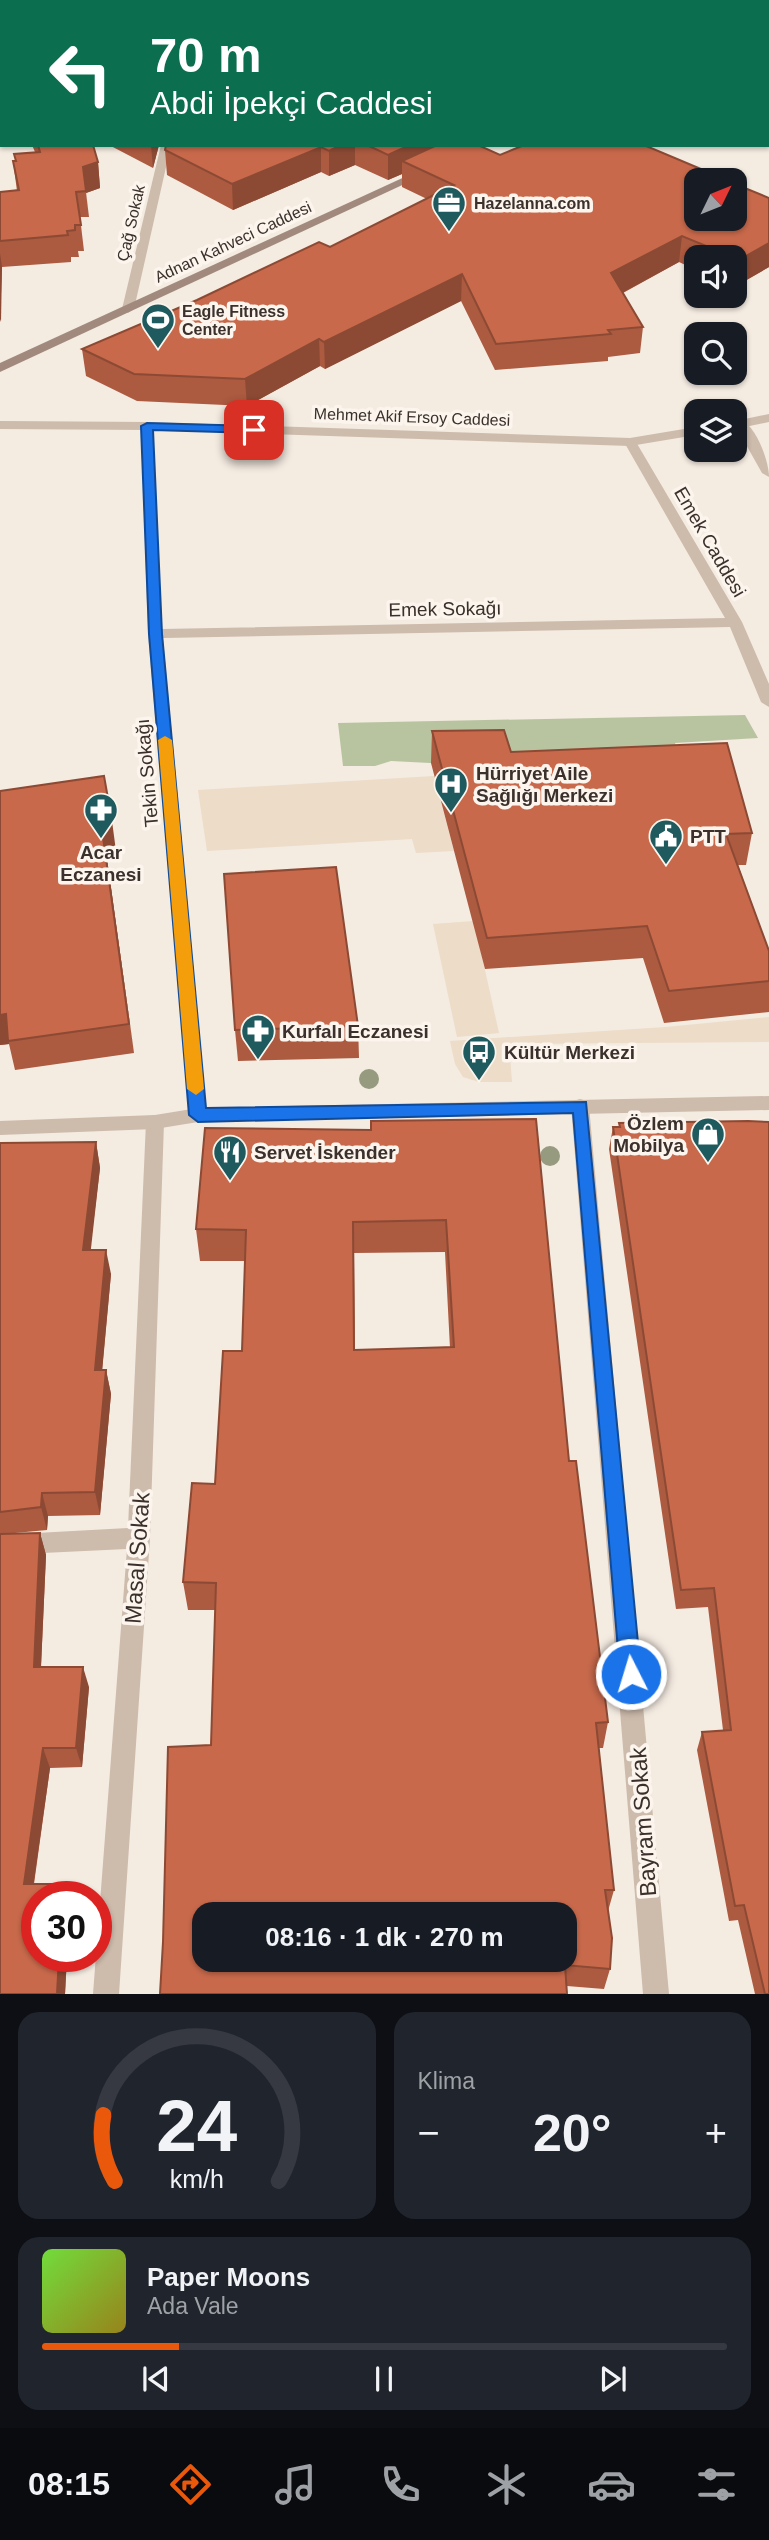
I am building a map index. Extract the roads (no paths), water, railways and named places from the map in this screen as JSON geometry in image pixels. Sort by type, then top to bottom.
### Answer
[{"type":"main road","name":"Adnan Kahveci Caddesi","points":[[0,368],[430,169]]},
{"type":"street","name":"Çağ Sokak","points":[[128,309],[166,147]]},
{"type":"street","points":[[747,422],[769,418]]},
{"type":"street","name":"Mehmet Akif Ersoy Caddesi","points":[[0,425],[147,426],[629,442],[684,433]]},
{"type":"street","name":"Tekin Sokağı","points":[[147,426],[155,634],[198,1115]]},
{"type":"street","points":[[747,438],[769,473]]},
{"type":"street","name":"Emek Caddesi","points":[[629,442],[735,622],[769,702]]},
{"type":"street","name":"Emek Sokağı","points":[[155,634],[735,622]]},
{"type":"street","points":[[0,1128],[155,1122],[198,1115],[769,1103]]},
{"type":"street","name":"Bayram Sokak","points":[[580,1106],[656,1994]]},
{"type":"street","name":"Masal Sokak","points":[[106,1994],[139,1538],[155,1122]]},
{"type":"street","points":[[0,1545],[139,1538]]},
{"type":"place","name":"Hazelanna.com","points":[[449,233]]},
{"type":"place","name":"Eagle Fitness Center","points":[[158,350]]},
{"type":"place","name":"Hürriyet Aile Sağlığı Merkezi","points":[[451,814]]},
{"type":"place","name":"Acar Eczanesi","points":[[101,840]]},
{"type":"place","name":"PTT","points":[[666,866]]},
{"type":"place","name":"Kurfalı Eczanesi","points":[[258,1061]]},
{"type":"place","name":"Kültür Merkezi","points":[[479,1082]]},
{"type":"place","name":"Özlem Mobilya","points":[[708,1164]]},
{"type":"place","name":"Servet İskender","points":[[230,1182]]}]
